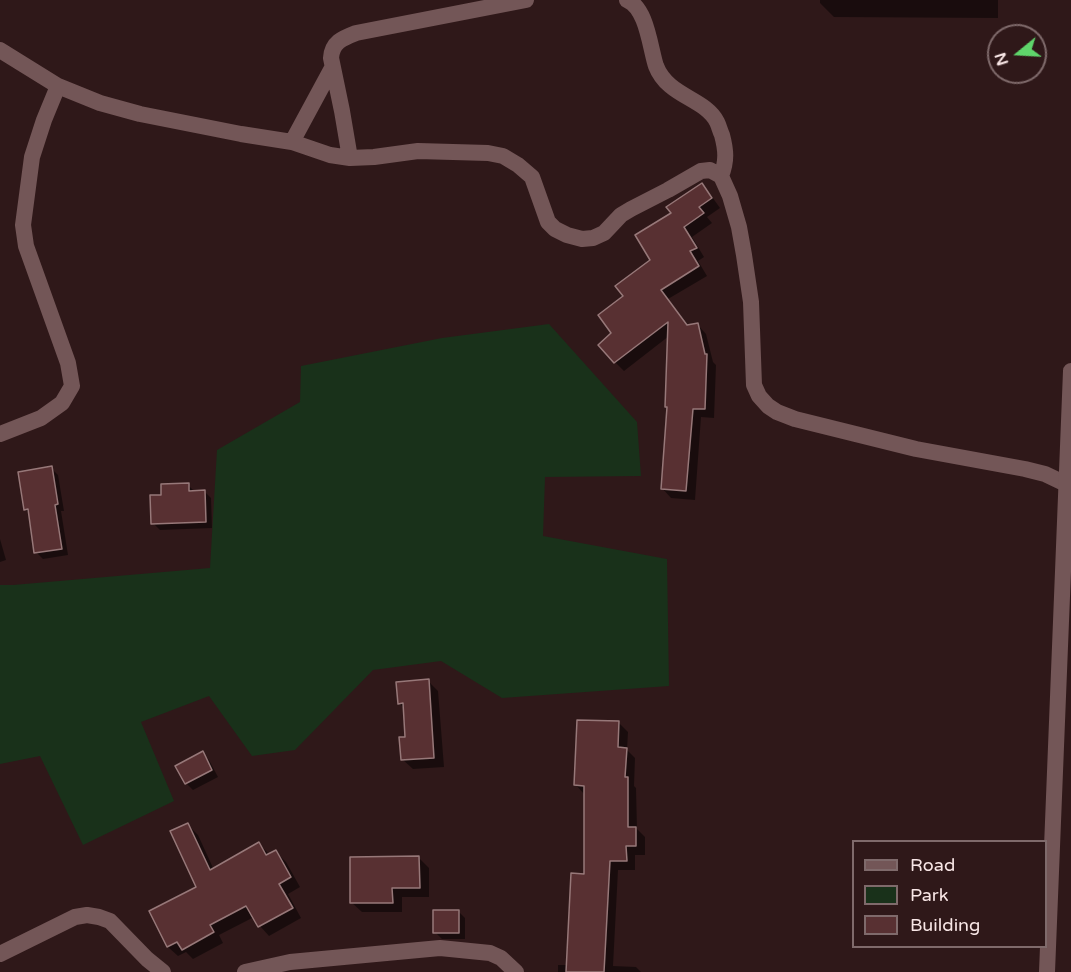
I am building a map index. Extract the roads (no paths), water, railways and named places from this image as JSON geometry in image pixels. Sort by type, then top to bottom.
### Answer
[{"type":"street","points":[[350,158],[332,68],[331,51],[339,40],[356,33],[526,0]]},
{"type":"street","points":[[627,0],[633,2],[639,10],[661,77],[669,86],[709,112],[717,121],[726,155],[721,176]]},
{"type":"street","points":[[0,50],[58,86],[100,103],[140,114],[292,142],[330,155],[350,158],[374,157],[418,150],[488,153],[503,156],[532,177],[548,222],[555,230],[582,239],[593,238],[604,233],[621,215],[701,171],[710,170],[721,176],[730,196],[739,227],[751,303],[754,385],[759,396],[768,406],[795,419],[817,425],[915,449],[1025,468],[1046,474],[1066,484]]},
{"type":"street","points":[[292,142],[332,68]]},
{"type":"street","points":[[0,434],[40,418],[62,403],[72,386],[68,363],[26,246],[23,225],[33,157],[58,86]]},
{"type":"street","points":[[1047,972],[1071,371]]},
{"type":"street","points":[[0,954],[75,917],[87,915],[110,921],[147,959],[164,972]]},
{"type":"street","points":[[245,972],[290,962],[440,948],[490,953],[501,958],[516,972]]}]
